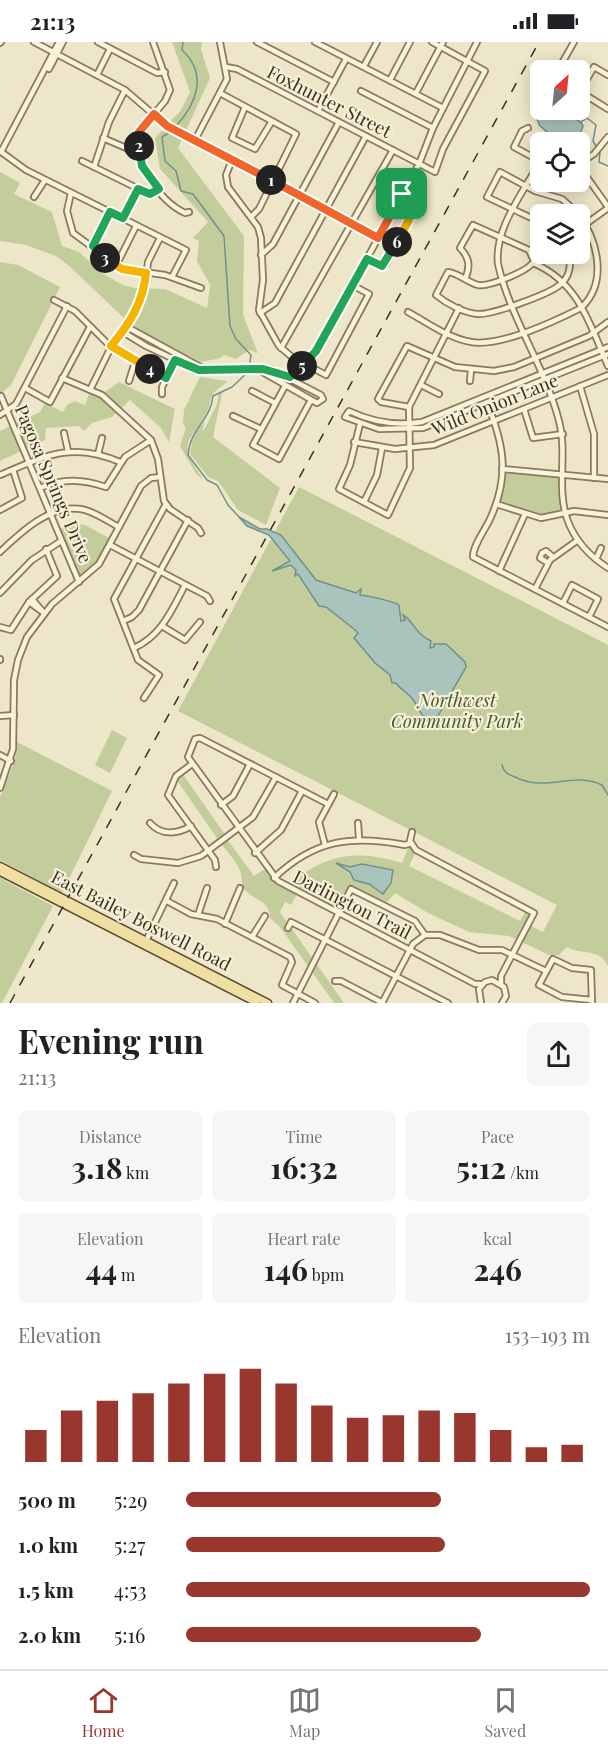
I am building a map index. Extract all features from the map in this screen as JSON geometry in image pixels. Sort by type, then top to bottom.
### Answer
[{"type":"main road","name":"East Bailey Boswell Road","points":[[0,866],[15,876],[257,1001],[268,1003]]},
{"type":"main road","name":"East Bailey Boswell Road","points":[[0,872],[15,876]]},
{"type":"street","points":[[34,42],[125,90],[167,126],[378,238]]},
{"type":"street","points":[[61,42],[0,152],[45,180],[186,250],[172,277]]},
{"type":"street","points":[[98,42],[157,73],[165,72]]},
{"type":"street","points":[[153,42],[170,85],[170,94],[139,132],[142,166],[175,208],[189,212]]},
{"type":"street","points":[[195,140],[227,79],[220,42]]},
{"type":"street","points":[[257,42],[334,82]]},
{"type":"street","points":[[315,42],[443,108]]},
{"type":"street","points":[[390,80],[410,42]]},
{"type":"street","points":[[419,164],[435,172],[443,149],[485,71],[442,44],[432,42]]},
{"type":"street","points":[[290,377],[316,351],[419,164],[433,128],[477,42]]},
{"type":"street","points":[[564,60],[574,42]]},
{"type":"street","points":[[364,66],[374,43]]},
{"type":"street","points":[[416,93],[442,44]]},
{"type":"street","points":[[97,75],[110,49]]},
{"type":"street","points":[[49,69],[55,54]]},
{"type":"street","points":[[318,111],[346,59]]},
{"type":"street","name":"Foxhunter Street","points":[[226,67],[234,67],[419,164]]},
{"type":"street","points":[[590,74],[594,67],[608,75]]},
{"type":"street","points":[[94,167],[103,138],[125,90]]},
{"type":"street","points":[[361,91],[433,128]]},
{"type":"street","points":[[220,93],[296,134],[259,209],[251,217]]},
{"type":"street","points":[[590,97],[608,109]]},
{"type":"street","points":[[245,107],[231,136],[242,143],[257,148],[272,121]]},
{"type":"street","points":[[261,255],[273,244],[339,122]]},
{"type":"street","points":[[528,128],[522,131],[514,147],[530,156]]},
{"type":"street","points":[[260,313],[275,303],[366,136]]},
{"type":"street","points":[[590,157],[608,137]]},
{"type":"street","points":[[103,138],[140,154]]},
{"type":"street","points":[[281,348],[393,150]]},
{"type":"street","points":[[232,160],[226,170],[226,180],[258,227],[263,280],[260,313],[281,348],[326,375],[369,294],[352,285]]},
{"type":"street","points":[[82,161],[150,194],[159,189]]},
{"type":"street","points":[[530,218],[513,212],[487,197],[500,172],[526,187],[562,198],[568,204]]},
{"type":"street","points":[[34,197],[45,180]]},
{"type":"street","points":[[530,180],[500,237],[497,259],[502,279],[544,380],[563,434],[565,514],[578,540],[608,568]]},
{"type":"street","points":[[590,181],[608,208],[590,221]]},
{"type":"street","points":[[123,218],[138,189]]},
{"type":"street","points":[[70,193],[67,211],[73,233],[93,246],[116,266],[172,277],[201,288]]},
{"type":"street","points":[[367,259],[381,266],[386,264],[418,203],[402,194]]},
{"type":"street","points":[[93,246],[110,212]]},
{"type":"street","points":[[116,266],[136,226]]},
{"type":"street","points":[[465,279],[469,269],[468,255],[460,248],[471,226],[476,226],[530,252]]},
{"type":"street","points":[[408,312],[446,333],[480,343],[496,342],[524,332],[583,306],[590,294],[598,265],[595,241],[590,232]]},
{"type":"street","points":[[90,390],[111,346],[127,327],[144,293],[146,273],[160,238]]},
{"type":"street","points":[[532,264],[528,268],[484,285],[449,271],[436,295],[473,314],[488,314],[562,283],[569,264]]},
{"type":"street","points":[[535,264],[550,272],[583,306],[601,350],[606,355],[608,366]]},
{"type":"street","points":[[54,300],[77,312],[111,346],[166,378]]},
{"type":"street","points":[[0,414],[15,406],[67,306]]},
{"type":"street","points":[[360,424],[350,465],[339,489],[388,514],[407,479],[411,464],[409,407],[459,308]]},
{"type":"street","points":[[409,407],[381,402],[378,399],[408,346],[455,367],[471,370],[505,369],[595,333],[608,322]]},
{"type":"street","points":[[25,388],[50,402],[90,327]]},
{"type":"street","points":[[127,327],[206,370]]},
{"type":"street","points":[[123,332],[197,370],[271,369],[290,377],[323,397],[319,403],[311,400],[257,370]]},
{"type":"street","points":[[606,355],[439,424],[408,427],[383,429],[360,424],[345,417],[349,411],[381,422],[408,427],[608,347]]},
{"type":"street","points":[[162,394],[166,378],[175,360]]},
{"type":"street","points":[[129,381],[135,362]]},
{"type":"street","points":[[470,381],[471,370]]},
{"type":"street","name":"Wild Onion Lane","points":[[354,442],[381,448],[410,450],[442,442],[608,375]]},
{"type":"street","points":[[62,378],[102,395],[151,440],[158,459],[166,504],[201,533]]},
{"type":"street","points":[[421,385],[439,394]]},
{"type":"street","points":[[285,386],[253,445],[279,459],[311,400]]},
{"type":"street","points":[[580,386],[594,434],[594,478]]},
{"type":"street","points":[[252,391],[275,403]]},
{"type":"street","name":"Pagosa Springs Drive","points":[[2,396],[80,582]]},
{"type":"street","points":[[485,397],[503,446],[502,469],[496,504],[473,556],[608,627]]},
{"type":"street","points":[[524,409],[533,438],[563,434]]},
{"type":"street","points":[[233,416],[261,429]]},
{"type":"street","points":[[64,433],[69,451]]},
{"type":"street","points":[[98,454],[102,438]]},
{"type":"street","points":[[40,488],[63,481],[78,480],[105,487],[120,462],[151,440]]},
{"type":"street","points":[[364,502],[377,476],[381,448]]},
{"type":"street","points":[[0,475],[56,452],[98,454],[120,462]]},
{"type":"street","points":[[502,469],[608,479]]},
{"type":"street","points":[[0,510],[22,498],[13,470]]},
{"type":"street","points":[[0,788],[11,760],[14,739],[14,685],[18,660],[29,634],[44,613],[97,566],[141,486],[151,478],[160,477]]},
{"type":"street","points":[[144,698],[159,675],[141,663],[114,597],[166,504]]},
{"type":"street","points":[[496,504],[545,518],[578,511],[608,515]]},
{"type":"street","points":[[0,552],[25,529],[51,515],[70,509],[81,509],[119,527]]},
{"type":"street","points":[[499,571],[525,513]]},
{"type":"street","points":[[123,621],[136,614],[188,520]]},
{"type":"street","points":[[534,589],[553,557],[578,540]]},
{"type":"street","points":[[0,593],[18,573],[46,549],[62,541]]},
{"type":"street","points":[[110,545],[207,596],[210,601]]},
{"type":"street","points":[[596,559],[601,548]]},
{"type":"street","points":[[0,627],[10,631],[31,601],[57,576],[46,549]]},
{"type":"street","points":[[548,563],[540,558],[542,553],[546,551],[553,557]]},
{"type":"street","points":[[134,648],[152,637],[162,626],[185,585]]},
{"type":"street","points":[[563,603],[572,585],[598,599],[589,617]]},
{"type":"street","points":[[31,601],[44,613]]},
{"type":"street","points":[[162,626],[186,640],[200,622]]},
{"type":"street","points":[[0,716],[14,715]]},
{"type":"street","points":[[216,867],[208,850],[168,791],[177,775],[192,764],[187,755],[196,738],[328,804]]},
{"type":"street","points":[[0,755],[11,760]]},
{"type":"street","name":"Darlington Trail","points":[[192,764],[274,878],[475,984],[479,989]]},
{"type":"street","points":[[222,805],[233,796],[250,764]]},
{"type":"street","points":[[134,855],[141,859],[178,863],[193,860],[238,830],[261,808],[276,777]]},
{"type":"street","points":[[255,853],[281,830],[302,791]]},
{"type":"street","points":[[325,845],[319,822],[334,794]]},
{"type":"street","points":[[150,823],[156,828],[173,833],[191,826]]},
{"type":"street","points":[[358,823],[359,838]]},
{"type":"street","points":[[412,832],[411,843],[416,850],[534,913],[501,976],[495,981],[501,984]]},
{"type":"street","points":[[274,878],[302,856],[325,845],[359,838],[405,845],[411,843]]},
{"type":"street","points":[[145,943],[174,883]]},
{"type":"street","points":[[198,915],[207,888]]},
{"type":"street","points":[[225,924],[240,888]]},
{"type":"street","points":[[292,1003],[351,889],[415,921],[425,935]]},
{"type":"street","points":[[167,901],[225,924],[292,959],[282,985],[315,1003]]},
{"type":"street","points":[[252,937],[265,916]]},
{"type":"street","points":[[288,928],[291,922],[448,1003]]},
{"type":"street","points":[[334,981],[341,981],[382,1003],[409,950],[425,935],[440,935],[469,947],[502,950],[546,971]]},
{"type":"street","points":[[554,959],[572,968],[591,970],[592,1002],[562,997],[540,986],[546,971],[554,959]]},
{"type":"street","points":[[501,976],[501,984],[510,1003]]},
{"type":"street","name":"Darlington Trail","points":[[475,984],[495,981]]},
{"type":"street","points":[[482,1003],[479,989],[483,984]]},
{"type":"street","points":[[502,1003],[506,996]]},
{"type":"green space","points":[[172,42],[202,42],[201,49],[210,78],[178,148],[244,236],[243,315],[258,353],[249,350],[236,359],[224,355],[221,358],[201,362],[149,337],[125,319],[56,256],[26,245],[0,241],[0,172],[20,183],[14,194],[52,212],[62,246],[79,252],[103,274],[123,285],[135,288],[165,289],[207,308],[210,285],[197,261],[199,241],[193,238],[208,222],[160,169],[155,138],[181,110],[190,92]]},
{"type":"green space","points":[[0,262],[18,265],[60,287],[11,385],[0,394]]},
{"type":"green space","points":[[200,377],[227,381],[213,394],[207,412],[188,444],[190,457],[203,479],[196,474],[180,446],[186,428],[183,424],[184,410]]},
{"type":"green space","points":[[119,382],[175,409],[169,442],[161,428],[130,400],[112,417],[92,423],[84,431],[79,426],[46,428],[45,440],[0,461],[0,431],[40,412],[45,403],[63,412],[67,405],[75,401],[85,405],[89,394],[98,397]]},
{"type":"green space","points":[[219,392],[222,393],[213,437],[280,488],[266,525],[238,510],[218,481],[208,477],[190,454],[194,433],[205,421],[202,431],[204,430],[217,404]]},
{"type":"green space","points":[[505,472],[560,477],[563,512],[537,515],[499,503]]},
{"type":"green space","name":"Northwest Community Park","points":[[299,487],[608,645],[608,966],[600,956],[567,947],[559,955],[549,955],[509,936],[469,932],[428,913],[395,893],[385,904],[351,886],[337,910],[287,885],[315,867],[342,857],[369,856],[402,863],[409,846],[416,852],[409,866],[520,921],[527,909],[532,913],[527,924],[543,932],[557,905],[178,711]]},
{"type":"green space","points":[[72,523],[85,525],[111,539],[97,563],[79,578],[59,529]]},
{"type":"green space","points":[[112,730],[127,738],[110,773],[95,765]]},
{"type":"green space","points":[[17,742],[112,791],[62,893],[0,860],[0,797],[15,760]]},
{"type":"green space","points":[[182,773],[226,836],[219,841],[176,779]]},
{"type":"green space","points":[[227,839],[254,876],[265,869],[280,885],[297,894],[291,905],[285,902],[280,912],[344,1003],[334,1003],[280,927],[270,918],[265,904],[245,890],[239,868],[221,844]]},
{"type":"green space","points":[[0,878],[53,906],[2,1003],[0,1003]]},
{"type":"water","points":[[537,120],[577,120],[583,126],[581,132],[547,132]]},
{"type":"water","points":[[239,517],[260,529],[267,529],[281,535],[316,580],[356,593],[361,589],[360,595],[399,605],[401,621],[405,620],[403,615],[425,638],[431,641],[430,648],[434,647],[434,644],[446,644],[465,662],[466,667],[435,721],[424,717],[410,696],[396,683],[392,683],[390,675],[375,663],[354,638],[358,633],[354,629],[326,607],[319,606],[298,574],[295,576],[296,570],[291,565],[272,571],[290,561],[269,535],[247,526]]},
{"type":"water","points":[[336,863],[350,867],[362,864],[393,870],[391,883],[383,894],[369,884],[354,880],[350,872]]},
{"type":"waterway","points":[[175,127],[194,99],[197,79],[190,59],[182,50],[183,42]]},
{"type":"waterway","points":[[581,122],[587,118],[596,125],[593,141],[596,146]]},
{"type":"waterway","points":[[172,131],[162,137],[165,161],[176,171],[181,191],[193,194],[224,236],[230,326],[236,339],[251,355],[250,362]]},
{"type":"waterway","points":[[600,152],[599,162],[608,166]]},
{"type":"waterway","points":[[240,518],[228,505],[217,485],[207,480],[188,455],[192,438],[209,412],[213,396],[232,387],[248,372]]},
{"type":"waterway","points":[[432,720],[437,729],[465,720],[471,722]]},
{"type":"waterway","points":[[502,765],[507,773],[538,783],[591,781],[602,785],[608,795]]},
{"type":"railway","points":[[10,1003],[539,42]]},
{"type":"route","points":[[154,114],[167,126],[378,238],[402,194],[418,203],[386,264],[381,266],[367,259],[311,359],[290,377],[271,369],[199,370],[175,360],[166,378],[128,358],[111,346],[132,320],[144,293],[146,273],[133,272],[116,266],[93,246],[110,212],[123,218],[138,189],[150,194],[159,189],[142,166],[138,140],[139,132],[154,114]]}]
